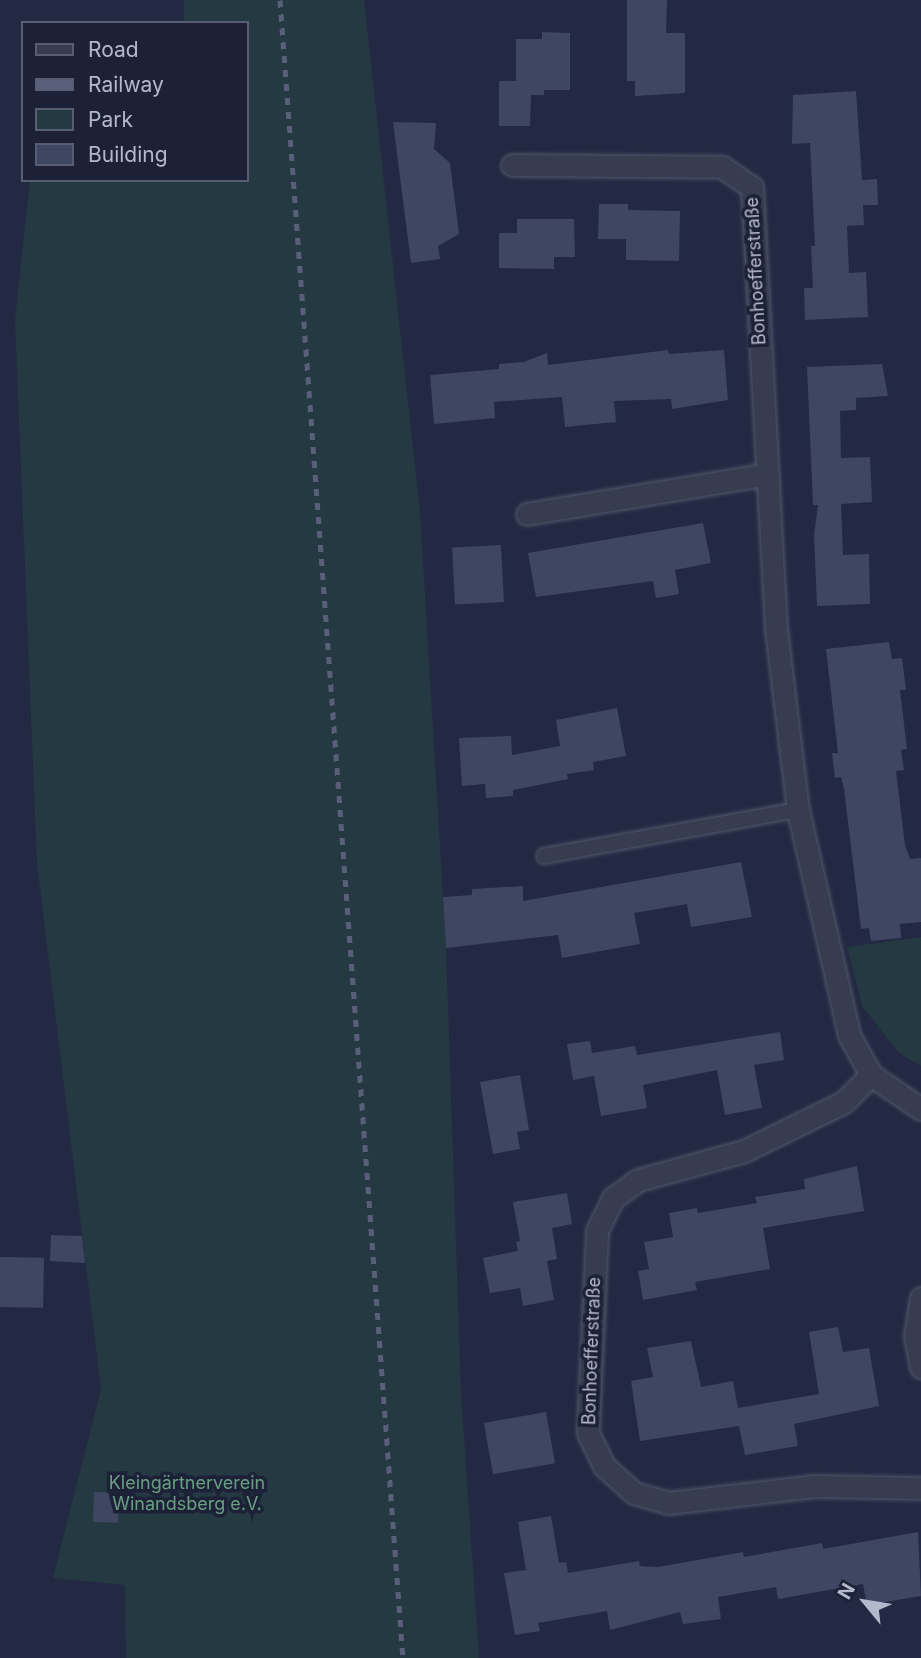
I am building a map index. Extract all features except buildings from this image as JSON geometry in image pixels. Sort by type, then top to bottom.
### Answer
[{"type":"street","name":"Bonhoefferstraße","points":[[512,165],[722,167],[752,187],[776,629],[798,810],[849,1035],[872,1075],[921,1109]]},
{"type":"street","points":[[527,514],[768,474]]},
{"type":"street","name":"Bonhoefferstraße","points":[[872,1075],[844,1102],[744,1151],[638,1180],[613,1198],[597,1231],[588,1433],[604,1466],[634,1493],[668,1503],[815,1486],[921,1488]]},
{"type":"street","points":[[921,1298],[915,1336],[921,1367]]},
{"type":"lane","points":[[544,856],[798,810]]},
{"type":"green space","name":"Kleingärtnerverein Winandsberg e.V.","points":[[184,0],[364,0],[420,512],[446,948],[461,1393],[479,1658],[126,1658],[125,1585],[53,1578],[101,1389],[37,863],[15,320],[30,182],[248,182],[248,21],[184,21]]},
{"type":"green space","points":[[921,937],[921,1066],[899,1053],[862,1006],[847,947]]},
{"type":"railway","points":[[280,0],[403,1658]]}]
